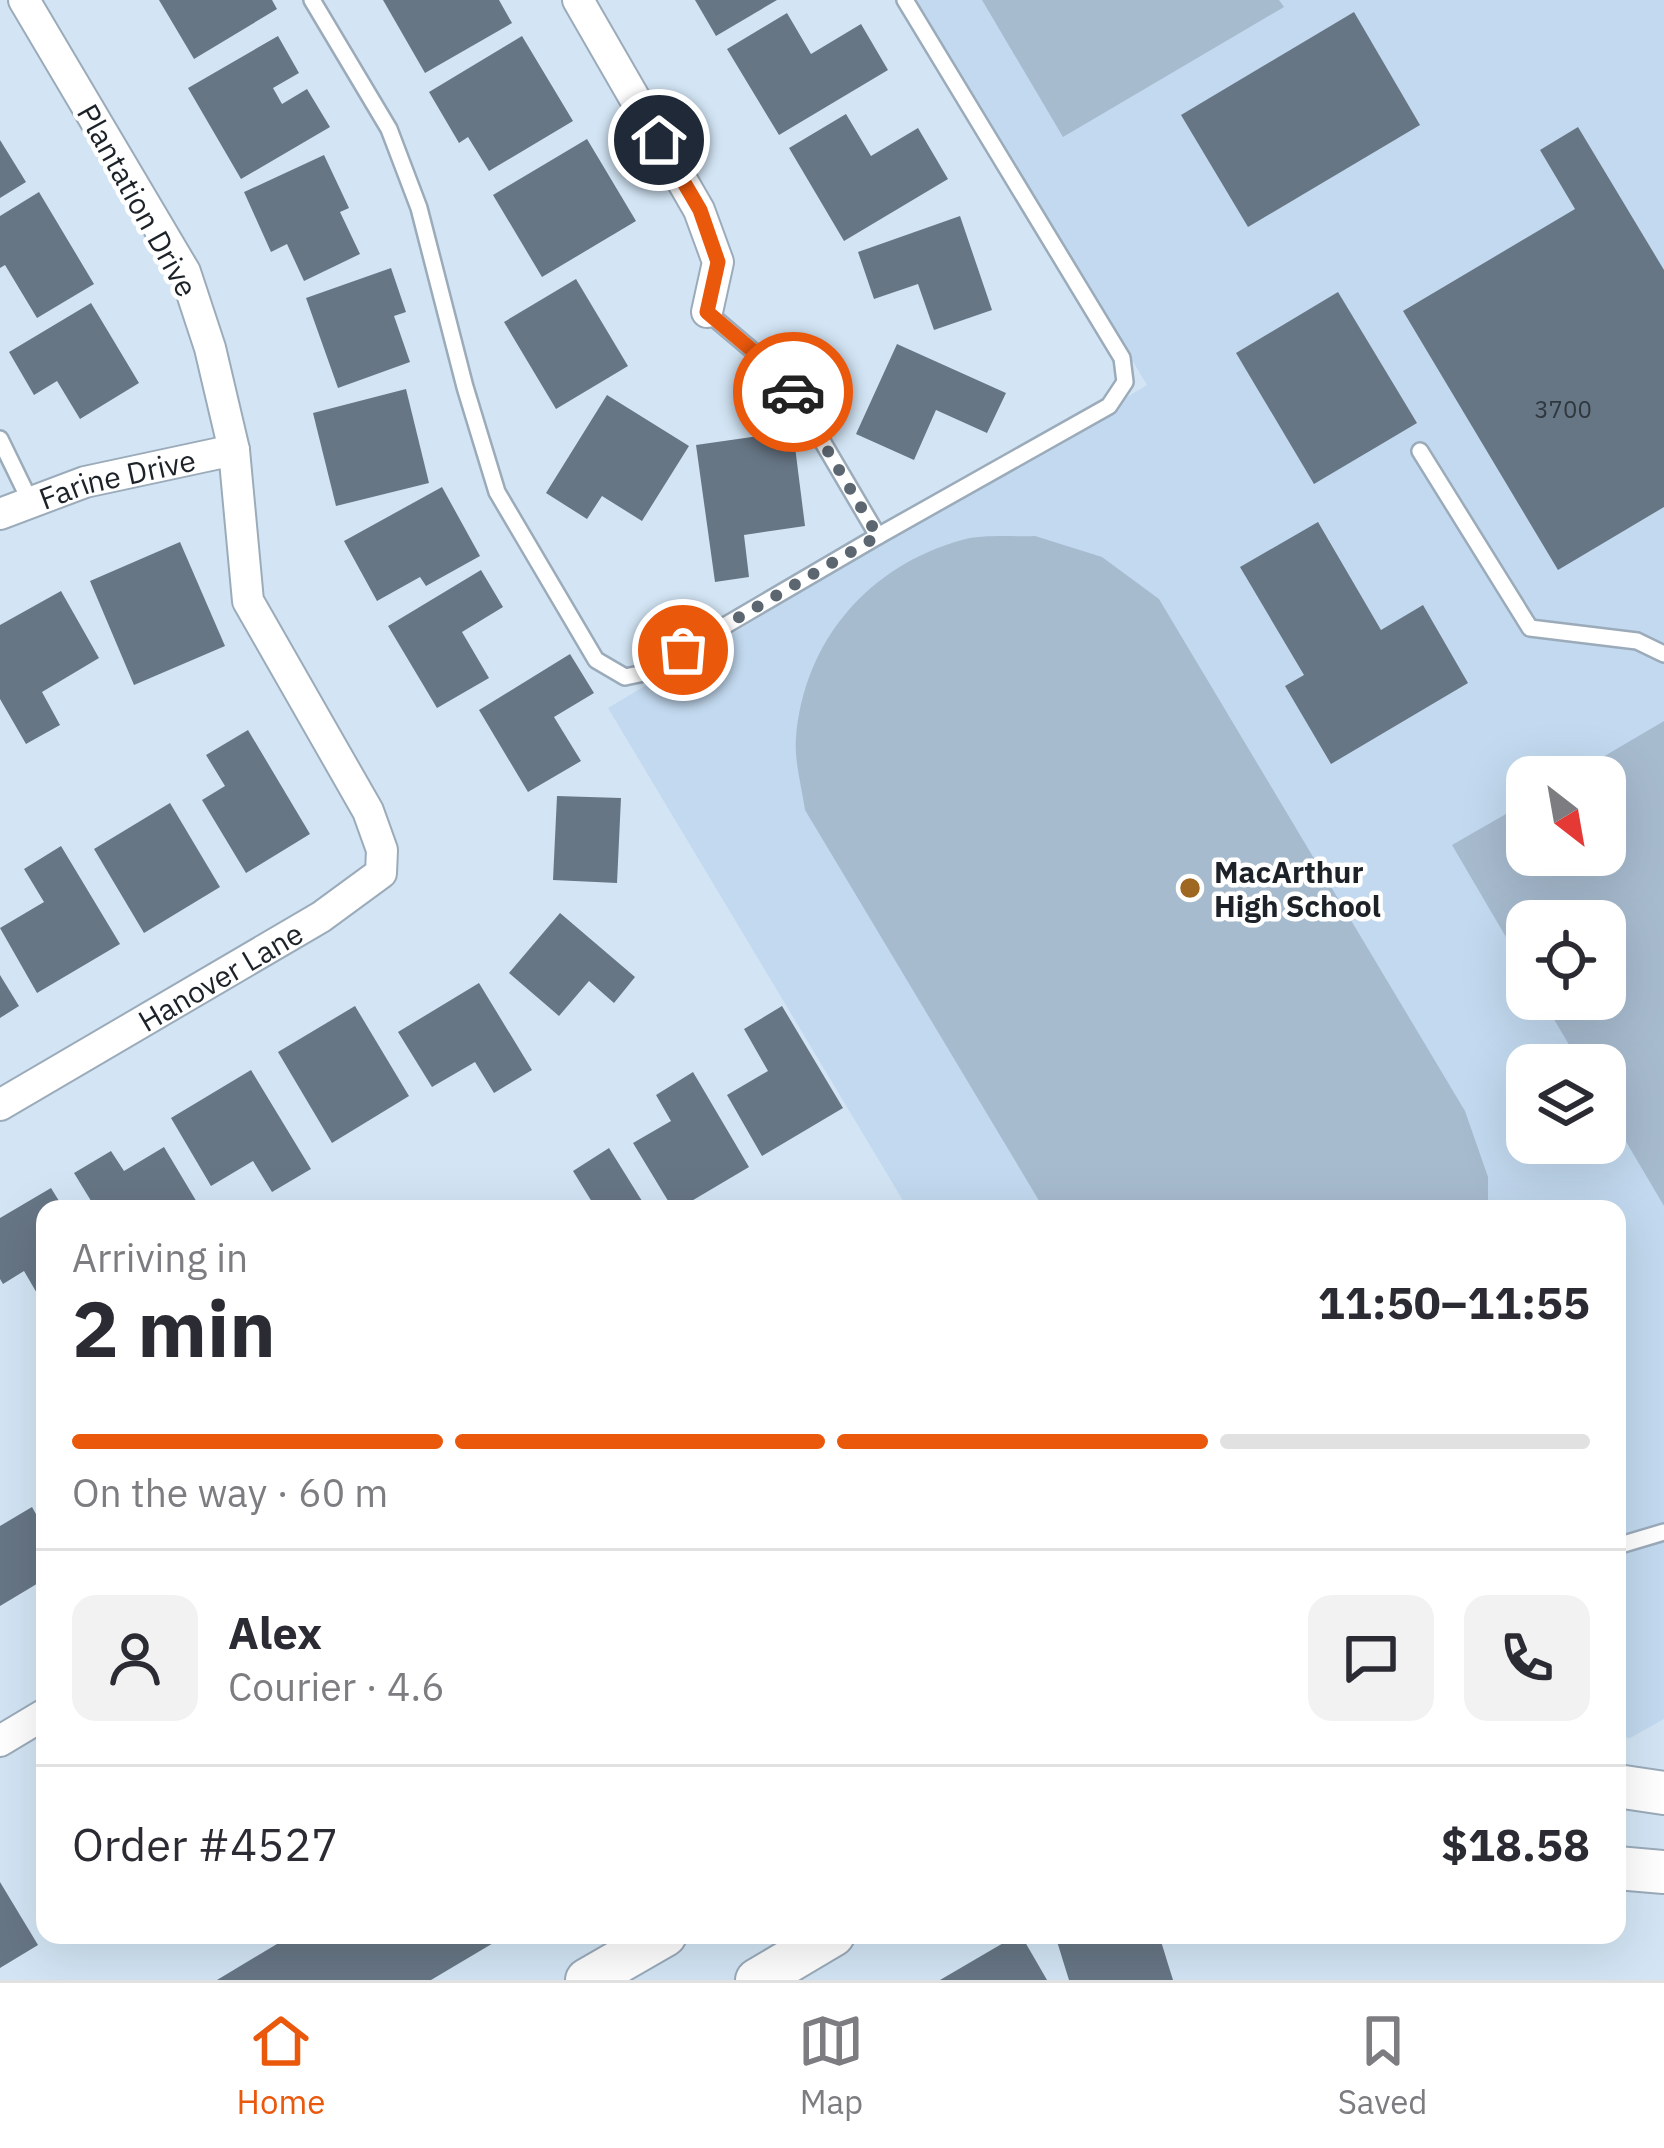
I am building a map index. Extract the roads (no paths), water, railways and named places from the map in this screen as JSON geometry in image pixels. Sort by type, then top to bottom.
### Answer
[{"type":"main road","points":[[1626,1787],[1664,1792]]},
{"type":"main road","points":[[1626,1869],[1664,1872]]},
{"type":"main road","points":[[586,1980],[649,1944]]},
{"type":"main road","points":[[757,1980],[818,1944]]},
{"type":"street","name":"Plantation Drive","points":[[24,0],[185,272],[210,348],[234,450],[248,601],[368,811]]},
{"type":"street","points":[[578,0],[700,210],[718,262],[707,312]]},
{"type":"street","name":"Farine Drive","points":[[0,514],[85,482],[234,450]]},
{"type":"street","name":"Hanover Lane","points":[[0,1105],[321,917],[381,874],[382,850],[368,811]]},
{"type":"street","points":[[0,1741],[36,1719]]},
{"type":"lane","points":[[312,0],[389,129],[412,188],[497,492],[596,660],[625,676],[644,673],[1109,406],[1125,382],[1122,358],[905,0]]},
{"type":"lane","points":[[707,312],[785,378],[878,536]]},
{"type":"lane","points":[[0,439],[31,503]]},
{"type":"lane","points":[[1420,451],[1530,628],[1636,641],[1664,654]]},
{"type":"lane","points":[[1626,1543],[1664,1532]]},
{"type":"place","name":"MacArthur High School","points":[[1190,888]]}]
